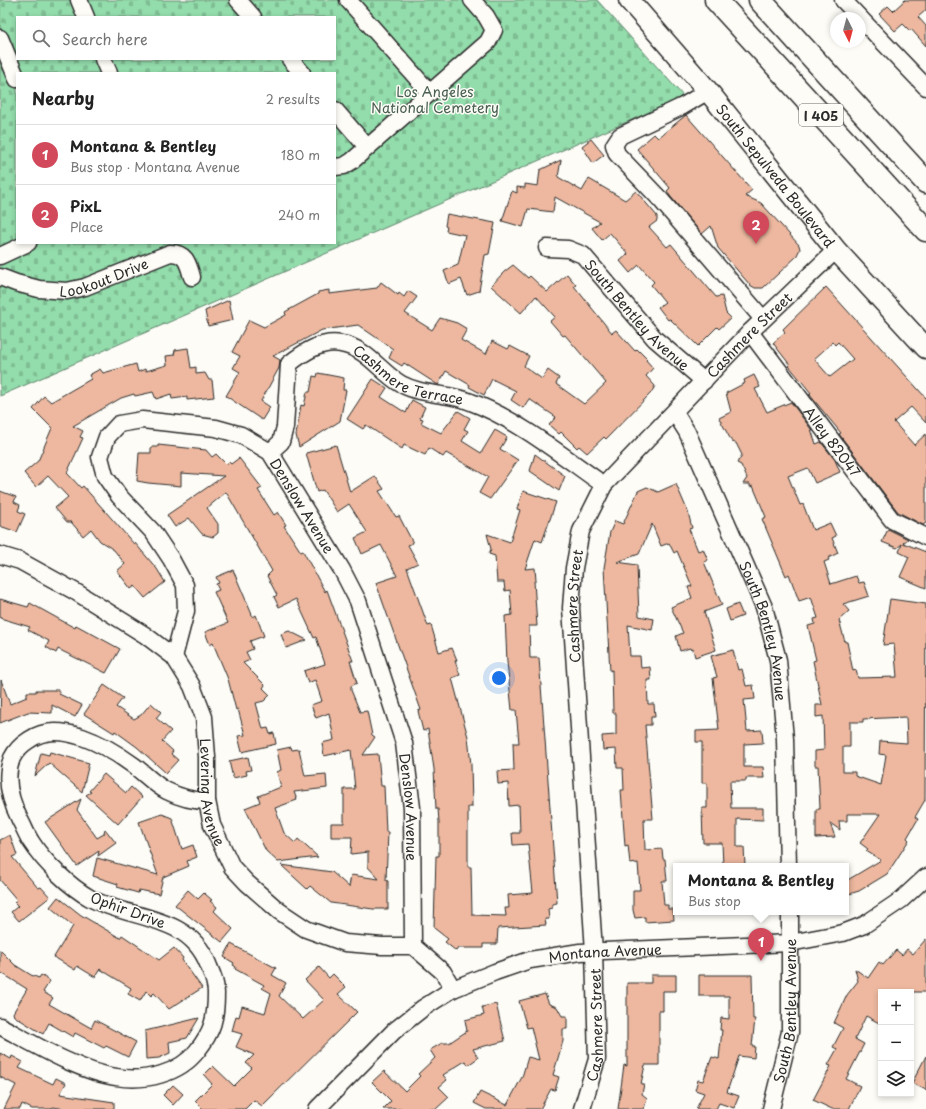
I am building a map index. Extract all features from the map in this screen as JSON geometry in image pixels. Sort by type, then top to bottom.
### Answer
[{"type":"highway","name":"I 405","points":[[716,0],[926,230]]},
{"type":"highway","points":[[760,0],[926,182]]},
{"type":"highway","points":[[780,0],[926,161]]},
{"type":"main road","name":"South Sepulveda Boulevard","points":[[629,0],[708,90],[836,250],[926,348]]},
{"type":"street","points":[[79,0],[86,16]]},
{"type":"street","points":[[238,0],[252,16]]},
{"type":"street","points":[[348,0],[429,92]]},
{"type":"street","points":[[336,167],[344,166],[352,161],[429,92],[488,42],[494,30],[486,16],[472,0]]},
{"type":"street","points":[[849,2],[856,12]]},
{"type":"street","points":[[866,24],[926,87]]},
{"type":"street","points":[[0,38],[16,77]]},
{"type":"street","points":[[103,60],[109,72]]},
{"type":"street","points":[[291,60],[301,72]]},
{"type":"street","points":[[708,90],[683,106],[620,136],[614,145],[617,154],[660,199],[763,319]]},
{"type":"street","points":[[336,111],[367,147]]},
{"type":"street","points":[[0,256],[26,244]]},
{"type":"street","name":"South Bentley Avenue","points":[[547,248],[568,249],[583,255],[655,339],[704,381]]},
{"type":"street","name":"Cashmere Street","points":[[582,1109],[597,1059],[594,951],[571,608],[574,568],[581,531],[604,485],[675,413],[750,332],[836,250]]},
{"type":"street","name":"Lookout Drive","points":[[0,277],[16,284],[39,289],[67,291],[85,287],[170,253],[178,253],[186,260],[192,277]]},
{"type":"street","name":"Alley 82047","points":[[750,332],[892,520],[926,537]]},
{"type":"street","name":"Cashmere Terrace","points":[[270,452],[281,442],[285,427],[289,364],[306,351],[322,345],[341,343],[360,350],[400,383],[415,390],[470,401],[501,415],[604,485]]},
{"type":"street","name":"South Bentley Avenue","points":[[675,413],[687,432],[764,607],[778,660],[785,739],[788,863]]},
{"type":"street","name":"Denslow Avenue","points":[[174,657],[186,611],[185,585],[171,558],[153,532],[120,496],[105,476],[100,457],[106,437],[120,424],[142,420],[216,428],[241,435],[270,452],[342,570],[358,601],[404,743],[412,808],[413,946]]},
{"type":"street","name":"Levering Avenue","points":[[0,555],[20,561],[76,592],[145,635],[174,657],[192,686],[204,717],[207,757],[207,801],[212,825],[232,867],[247,883],[279,911],[306,929],[345,943],[382,946],[413,946]]},
{"type":"street","name":"Ophir Drive","points":[[0,1026],[46,1051],[91,1069],[117,1077],[156,1077],[188,1062],[210,1036],[216,1009],[216,982],[205,955],[186,935],[164,922],[90,898],[57,872],[32,844],[16,810],[10,786],[9,775],[12,759],[19,747],[36,734],[53,731],[70,733],[111,750],[165,790],[188,801],[207,801]]},
{"type":"street","name":"Montana Avenue","points":[[317,1109],[394,1031],[423,1008],[453,990],[495,972],[530,960],[594,951],[790,943],[828,937],[864,925],[901,900],[926,877]]},
{"type":"street","name":"South Bentley Avenue","points":[[771,1109],[790,1032],[790,915]]},
{"type":"street","points":[[413,946],[443,972],[453,990]]},
{"type":"green space","name":"Los Angeles National Cemetery","points":[[0,0],[597,0],[684,97],[0,396]]},
{"type":"building","points":[[905,0],[926,0],[926,10],[918,17],[926,26],[926,46],[911,29],[910,31],[903,24],[895,31],[879,14],[888,6],[893,11]]},
{"type":"building","points":[[686,115],[752,190],[745,196],[761,203],[799,245],[800,249],[796,257],[763,288],[755,288],[750,285],[718,248],[711,226],[702,234],[670,196],[667,191],[670,188],[637,149],[654,134],[658,138]]},
{"type":"building","points":[[591,139],[604,155],[593,163],[582,146]]},
{"type":"building","points":[[561,160],[558,177],[582,191],[589,179],[625,200],[636,191],[657,216],[657,221],[649,227],[667,247],[671,244],[716,297],[722,296],[726,313],[731,318],[719,329],[717,327],[698,346],[670,319],[668,320],[658,307],[665,302],[651,285],[654,282],[639,265],[630,273],[620,261],[628,254],[610,233],[602,240],[592,228],[600,222],[555,197],[553,212],[528,209],[523,227],[502,221],[512,191],[517,193],[517,187],[525,188],[525,184],[538,186],[540,170]]},
{"type":"building","points":[[447,214],[495,223],[489,254],[485,255],[479,291],[467,295],[461,279],[449,284],[444,271],[458,265],[465,235],[446,231],[447,227],[445,226]]},
{"type":"building","points":[[513,265],[528,278],[530,276],[547,292],[567,274],[576,285],[574,286],[612,333],[616,330],[635,351],[637,349],[647,359],[646,360],[653,368],[646,376],[655,386],[651,393],[606,439],[604,437],[587,453],[579,446],[577,448],[561,432],[559,434],[549,425],[556,417],[529,399],[523,408],[511,400],[516,391],[492,379],[484,395],[469,387],[470,385],[446,371],[438,385],[404,363],[402,366],[389,358],[393,349],[358,325],[322,330],[273,356],[280,360],[279,368],[261,401],[270,407],[262,420],[226,396],[240,372],[233,368],[240,356],[232,352],[249,320],[264,327],[286,315],[285,312],[318,294],[318,292],[329,290],[329,294],[377,288],[381,282],[398,295],[399,293],[404,297],[408,291],[417,297],[405,313],[432,330],[440,318],[457,323],[467,329],[461,340],[486,354],[492,341],[508,349],[510,346],[529,356],[524,366],[542,379],[548,370],[559,378],[556,384],[584,404],[606,383],[565,335],[563,336],[550,321],[555,317],[536,296],[521,313],[491,286]]},
{"type":"building","points":[[826,287],[926,398],[926,423],[911,407],[894,422],[914,445],[926,434],[926,523],[923,525],[898,512],[839,434],[841,433],[809,394],[811,393],[773,343],[785,332],[783,329]],"holes":[[[833,342],[835,345],[838,342],[853,359],[830,377],[814,359]]]},
{"type":"building","points":[[229,300],[233,320],[208,326],[205,311]]},
{"type":"building","points":[[188,348],[191,368],[196,367],[196,374],[205,373],[209,380],[212,380],[214,397],[187,400],[187,397],[172,399],[171,394],[156,399],[153,392],[135,396],[134,394],[121,398],[73,426],[83,431],[80,437],[83,438],[67,473],[81,488],[83,486],[134,544],[135,543],[157,569],[165,582],[145,598],[135,586],[131,589],[117,571],[125,564],[114,550],[100,541],[91,529],[83,536],[71,522],[67,522],[55,508],[68,497],[48,476],[36,487],[24,473],[38,461],[52,428],[33,409],[44,396],[51,402],[91,379],[89,375],[100,369],[103,373],[136,364],[138,372],[145,369],[146,371],[167,365],[166,356],[174,355],[175,350]]},
{"type":"building","points":[[318,373],[344,378],[343,390],[346,390],[340,421],[299,447],[296,435],[301,405],[304,406],[307,392],[310,392],[313,376],[317,377]]},
{"type":"building","points":[[754,375],[760,387],[755,389],[767,412],[791,402],[811,429],[816,444],[821,442],[835,460],[840,472],[815,483],[808,468],[788,476],[800,505],[803,504],[813,530],[830,523],[836,536],[832,538],[838,553],[828,558],[829,560],[824,562],[831,584],[856,576],[859,583],[864,582],[869,596],[843,604],[849,611],[839,620],[845,642],[847,642],[853,671],[856,670],[858,678],[897,677],[894,644],[883,645],[890,599],[926,604],[925,800],[915,817],[918,819],[907,838],[909,840],[887,874],[859,891],[849,894],[849,879],[881,860],[866,851],[868,849],[860,843],[880,814],[847,814],[847,821],[839,821],[840,830],[830,823],[835,837],[816,838],[816,809],[820,809],[818,766],[815,766],[815,751],[824,750],[823,716],[816,717],[816,705],[822,705],[813,661],[816,660],[808,626],[815,624],[814,619],[818,618],[811,597],[799,601],[789,574],[786,576],[762,519],[766,517],[753,486],[750,487],[750,484],[743,484],[747,478],[741,465],[737,463],[742,455],[736,443],[732,442],[719,418],[731,412],[726,393],[745,383],[744,380]],"holes":[[[906,717],[907,743],[880,741],[879,754],[886,755],[881,785],[855,776],[855,772],[843,772],[843,747],[850,747],[850,722],[863,722],[863,719]]]},
{"type":"building","points":[[373,379],[387,388],[381,397],[406,413],[412,400],[425,407],[420,418],[423,419],[421,423],[441,433],[458,411],[470,418],[464,429],[468,431],[462,441],[481,453],[495,430],[507,437],[500,449],[518,460],[490,499],[479,493],[488,477],[446,453],[443,457],[429,448],[425,455],[404,445],[402,449],[366,425],[363,429],[347,419]]},
{"type":"building","points":[[158,445],[206,450],[212,457],[216,454],[226,464],[229,462],[231,464],[239,458],[262,488],[258,490],[274,515],[278,512],[286,525],[284,526],[301,552],[303,551],[325,592],[327,590],[353,661],[350,661],[357,683],[351,686],[351,690],[360,712],[367,711],[372,735],[375,737],[363,755],[378,754],[381,786],[384,786],[386,832],[388,832],[386,880],[388,881],[388,909],[373,909],[331,903],[310,886],[307,889],[281,865],[332,872],[349,887],[351,875],[379,879],[368,867],[368,852],[351,854],[352,837],[331,837],[331,823],[344,823],[344,789],[355,789],[351,750],[324,756],[322,743],[334,740],[329,713],[316,718],[311,705],[322,701],[315,680],[308,683],[304,671],[325,664],[316,637],[314,638],[296,599],[279,607],[274,597],[277,595],[267,576],[272,571],[226,492],[207,508],[218,524],[218,533],[213,537],[202,534],[189,518],[175,527],[167,515],[224,476],[181,473],[181,486],[137,481],[139,453],[151,453],[151,447],[158,447]]},
{"type":"building","points":[[336,445],[350,492],[375,476],[384,489],[379,491],[396,517],[399,516],[413,543],[408,545],[418,563],[407,568],[428,626],[431,625],[439,652],[452,648],[457,660],[455,661],[460,675],[452,678],[468,737],[471,765],[472,807],[468,807],[468,867],[471,867],[472,915],[506,916],[505,908],[509,908],[508,895],[533,893],[528,844],[513,845],[512,833],[520,833],[519,805],[509,806],[508,783],[498,784],[497,771],[514,770],[513,743],[519,743],[516,710],[512,710],[507,662],[505,616],[512,615],[510,590],[505,591],[504,582],[497,582],[495,556],[489,554],[491,549],[487,534],[510,542],[520,510],[517,509],[523,491],[556,502],[542,542],[535,539],[525,569],[535,568],[536,581],[534,581],[537,626],[529,626],[530,658],[539,658],[557,903],[552,904],[552,908],[548,909],[549,919],[545,919],[546,925],[498,928],[497,944],[483,944],[483,948],[458,948],[456,951],[445,942],[448,939],[434,928],[436,856],[439,856],[439,822],[438,809],[436,809],[434,769],[428,729],[423,731],[418,711],[421,710],[376,583],[397,576],[381,545],[362,554],[355,538],[367,532],[349,504],[337,512],[323,490],[317,492],[306,453]]},
{"type":"building","points":[[535,454],[565,476],[559,491],[530,471]]},
{"type":"building","points":[[676,484],[688,512],[692,528],[689,529],[698,551],[703,549],[708,560],[704,562],[722,605],[704,612],[716,650],[695,657],[693,649],[691,650],[690,648],[680,651],[676,636],[683,633],[671,607],[692,598],[688,587],[692,586],[677,551],[674,553],[669,543],[661,546],[652,524],[639,554],[617,562],[637,565],[639,616],[654,619],[652,630],[628,625],[630,656],[640,656],[641,668],[650,667],[651,680],[647,680],[648,704],[654,704],[655,717],[651,717],[651,725],[645,725],[653,819],[644,819],[645,850],[662,849],[663,859],[665,859],[667,881],[662,881],[664,905],[668,905],[668,909],[673,909],[674,920],[645,922],[645,917],[635,918],[633,910],[633,890],[640,890],[638,863],[630,864],[628,845],[625,846],[621,790],[624,790],[623,768],[617,768],[616,749],[603,750],[602,736],[616,735],[616,713],[613,713],[612,670],[610,671],[604,568],[610,532],[615,521],[623,524],[638,491],[647,487],[658,492]]},
{"type":"building","points":[[0,491],[16,497],[14,502],[20,505],[18,511],[25,514],[17,532],[0,526]]},
{"type":"building","points":[[888,529],[908,539],[903,543],[926,552],[926,588],[900,577],[909,557],[899,552],[902,544],[897,548],[882,542]]},
{"type":"building","points":[[233,570],[253,617],[256,615],[264,636],[250,641],[253,649],[246,652],[250,660],[243,663],[265,685],[263,688],[270,695],[264,701],[256,703],[263,729],[268,728],[270,734],[274,733],[276,744],[242,752],[238,736],[245,735],[238,709],[236,710],[228,679],[213,643],[210,645],[205,632],[228,623],[214,592],[219,590],[216,584],[219,583],[216,577]]},
{"type":"building","points":[[0,599],[28,607],[30,603],[75,628],[76,625],[120,649],[106,673],[58,649],[56,653],[46,647],[49,641],[28,630],[30,627],[0,618]]},
{"type":"building","points":[[738,604],[743,616],[730,621],[726,609]]},
{"type":"building","points":[[289,631],[307,640],[286,648],[281,634]]},
{"type":"building","points":[[733,650],[738,670],[742,669],[746,686],[753,685],[755,699],[744,700],[747,731],[762,730],[763,743],[744,744],[744,767],[763,767],[764,778],[746,778],[746,781],[730,781],[731,808],[763,808],[763,820],[737,819],[737,847],[744,847],[745,863],[723,863],[722,843],[703,843],[702,808],[707,808],[707,783],[702,783],[702,742],[696,742],[696,731],[719,730],[713,678],[717,677],[711,656]]},
{"type":"building","points":[[1,680],[10,704],[27,697],[27,692],[36,692],[36,690],[59,690],[59,694],[82,705],[75,717],[52,705],[52,713],[28,712],[0,723]]},
{"type":"building","points":[[104,685],[123,698],[116,707],[134,719],[141,715],[151,703],[161,712],[156,718],[171,731],[162,741],[173,751],[171,754],[178,760],[166,773],[137,747],[115,731],[114,733],[84,714]]},
{"type":"building","points":[[291,747],[292,750],[299,749],[305,776],[326,774],[327,788],[294,792],[297,800],[275,808],[284,833],[295,843],[298,839],[318,857],[278,862],[266,851],[245,808],[260,802],[258,796],[281,787],[277,772],[281,770],[277,750]]},
{"type":"building","points":[[50,752],[89,763],[82,792],[49,763],[35,776],[41,753],[49,755]]},
{"type":"building","points":[[248,757],[251,770],[246,771],[247,775],[233,778],[229,761]]},
{"type":"building","points":[[104,774],[126,793],[131,787],[142,797],[118,824],[86,795],[91,792],[89,791]]},
{"type":"building","points":[[81,799],[77,810],[97,838],[104,834],[105,829],[116,843],[98,856],[99,851],[77,866],[45,822]]},
{"type":"building","points":[[162,814],[172,818],[182,849],[193,845],[197,857],[187,861],[189,866],[163,877],[159,894],[139,890],[138,893],[117,887],[118,884],[93,876],[97,858],[158,875],[139,822]]},
{"type":"building","points":[[10,835],[17,855],[12,857],[38,888],[41,887],[50,897],[19,921],[11,912],[18,906],[14,902],[17,900],[0,880],[0,840]]},
{"type":"building","points":[[188,890],[198,899],[204,893],[217,907],[214,911],[233,929],[222,942],[175,905]]},
{"type":"building","points":[[58,897],[81,915],[120,938],[122,935],[159,960],[174,948],[183,958],[182,960],[202,988],[169,1009],[154,993],[151,996],[146,991],[140,1001],[128,994],[131,988],[100,969],[95,977],[77,966],[75,970],[54,957],[73,926],[50,907]]},
{"type":"building","points":[[926,939],[926,992],[914,992],[914,989],[878,989],[878,1022],[866,1016],[855,1039],[864,1044],[846,1079],[860,1086],[849,1109],[832,1109],[813,1100],[831,1066],[828,1065],[837,1049],[833,1047],[843,1028],[834,1023],[847,995],[858,981],[855,969],[868,978],[879,962],[883,965],[896,950],[902,955],[907,949],[913,954]]},
{"type":"building","points":[[231,944],[276,968],[272,975],[286,983],[279,996],[303,1019],[324,1000],[305,980],[319,967],[329,978],[333,974],[346,987],[338,994],[357,1012],[262,1106],[254,1100],[245,1109],[203,1109],[195,1101],[212,1084],[204,1075],[213,1066],[234,1086],[252,1068],[246,1063],[254,1055],[236,1047],[242,1034],[232,1031],[236,1016],[239,1017],[242,1006],[265,1013],[271,993],[262,988],[264,985],[235,969],[236,967],[233,965],[234,963],[224,957]]},
{"type":"building","points":[[0,950],[15,965],[31,975],[39,978],[41,975],[50,981],[43,992],[53,998],[49,1004],[91,1028],[95,1020],[136,1042],[128,1057],[106,1046],[104,1048],[75,1033],[73,1037],[49,1023],[43,1034],[14,1016],[13,1013],[27,989],[0,972]]},
{"type":"building","points":[[651,975],[676,975],[676,991],[663,991],[663,1011],[659,1011],[659,1065],[645,1065],[641,1084],[644,1084],[642,1094],[647,1098],[644,1109],[618,1109],[624,1065],[627,1066],[627,983],[651,983]]},
{"type":"building","points":[[699,975],[752,975],[753,1019],[755,1019],[752,1046],[755,1046],[754,1058],[739,1056],[727,1092],[739,1096],[734,1108],[719,1103],[716,1109],[696,1109],[704,1093],[695,1090],[698,1080],[703,1081],[712,1057],[719,1059],[722,1030],[720,1030],[721,1018],[729,1019],[729,996],[699,996]]},
{"type":"building","points":[[545,994],[549,1004],[557,1007],[562,1016],[567,1016],[567,1029],[563,1029],[563,1041],[553,1075],[559,1077],[555,1090],[551,1089],[540,1109],[486,1109],[474,1103],[480,1092],[507,1105],[522,1077],[528,1057],[539,1060],[531,1027],[527,1028],[519,1001]]},
{"type":"building","points":[[496,1004],[505,1041],[473,1049],[478,1058],[468,1065],[465,1061],[443,1075],[447,1080],[439,1087],[449,1097],[436,1109],[383,1109],[391,1101],[372,1082],[384,1071],[405,1091],[420,1076],[418,1074],[435,1058],[430,1050],[442,1043],[449,1043],[467,1031],[465,1020],[484,1015],[482,1007]]},
{"type":"building","points":[[199,1018],[187,1038],[169,1042],[170,1053],[159,1058],[146,1059],[145,1031]]},
{"type":"building","points":[[0,1053],[11,1059],[12,1056],[23,1062],[19,1068],[53,1084],[56,1078],[66,1083],[60,1094],[114,1102],[114,1109],[66,1109],[53,1107],[52,1109],[32,1109],[22,1104],[20,1109],[4,1109],[16,1085],[0,1077]]},
{"type":"building","points":[[926,1056],[926,1090],[914,1084],[914,1079]]},
{"type":"building","points":[[173,1085],[183,1094],[173,1105],[163,1095]]},
{"type":"place","name":"PixL","points":[[756,244]]},
{"type":"place","name":"Montana & Bentley","points":[[761,961]]}]
